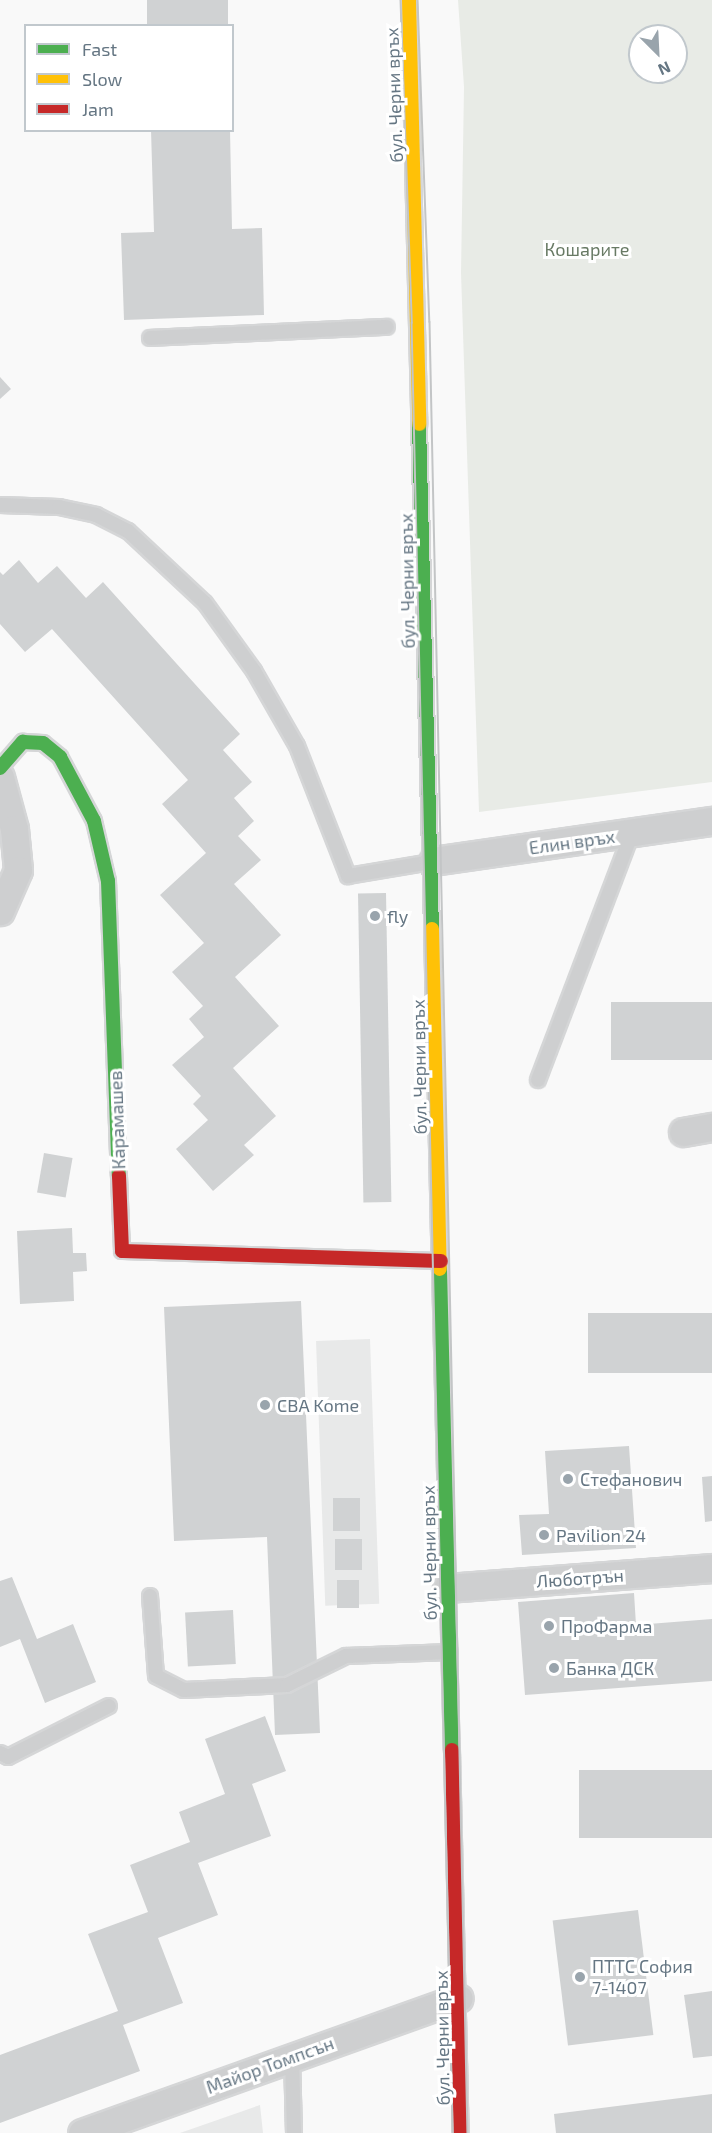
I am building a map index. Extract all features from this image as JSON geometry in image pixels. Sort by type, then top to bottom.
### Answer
[{"type":"main road","name":"бул. Черни връх","points":[[409,0],[433,861],[447,1588],[461,2133]]},
{"type":"main road","name":"Карамашев","points":[[0,768],[23,742],[43,743],[60,758],[94,821],[108,881],[122,1251],[441,1261]]},
{"type":"street","points":[[0,777],[14,828],[18,870],[0,911]]},
{"type":"street","name":"Елин връх","points":[[433,861],[712,821]]},
{"type":"street","points":[[683,1132],[712,1127]]},
{"type":"street","name":"Люботрън","points":[[447,1588],[712,1568]]},
{"type":"street","name":"Майор Томпсън","points":[[82,2133],[459,1998]]},
{"type":"lane","points":[[150,338],[387,327]]},
{"type":"lane","points":[[0,505],[59,507],[96,515],[128,531],[205,603],[255,671],[297,746],[348,876],[433,861]]},
{"type":"lane","points":[[538,1080],[632,833]]},
{"type":"lane","points":[[150,1596],[156,1676],[184,1690],[287,1685],[346,1656],[450,1652]]},
{"type":"lane","points":[[0,1753],[8,1757],[109,1706]]},
{"type":"lane","points":[[292,2057],[294,2133]]},
{"type":"shaded area","points":[[370,1339],[379,1604],[325,1606],[316,1341]]},
{"type":"shaded area","points":[[260,2105],[263,2133],[180,2133]]},
{"type":"green space","name":"Кошарите","points":[[458,0],[712,0],[712,782],[479,812],[461,273],[464,87]]},
{"type":"building","points":[[147,0],[228,0],[228,24],[147,24]]},
{"type":"building","points":[[151,132],[230,132],[232,229],[262,228],[264,315],[124,320],[121,233],[154,232]]},
{"type":"building","points":[[0,377],[11,389],[0,399]]},
{"type":"building","points":[[19,560],[38,583],[57,566],[86,598],[103,582],[240,734],[223,750],[252,782],[234,798],[254,821],[238,836],[261,860],[234,884],[281,935],[235,977],[279,1026],[233,1068],[276,1116],[244,1145],[254,1155],[213,1191],[176,1149],[208,1120],[193,1104],[201,1096],[172,1065],[204,1037],[189,1019],[203,1006],[172,972],[204,943],[160,895],[206,853],[162,804],[188,780],[52,629],[25,652],[0,624],[0,572],[3,575]]},
{"type":"building","points":[[358,893],[386,893],[391,1202],[363,1202]]},
{"type":"building","points":[[611,1002],[712,1002],[712,1060],[611,1060]]},
{"type":"building","points":[[44,1153],[73,1158],[66,1197],[37,1192]]},
{"type":"building","points":[[72,1228],[73,1253],[86,1253],[87,1271],[73,1272],[74,1301],[20,1304],[17,1231]]},
{"type":"building","points":[[301,1301],[320,1733],[275,1735],[267,1537],[174,1541],[164,1307]]},
{"type":"building","points":[[588,1313],[712,1313],[712,1373],[588,1373]]},
{"type":"building","points":[[629,1446],[636,1548],[522,1555],[519,1515],[549,1514],[545,1451]]},
{"type":"building","points":[[712,1476],[712,1521],[705,1522],[702,1477]]},
{"type":"building","points":[[333,1498],[360,1498],[360,1531],[333,1531]]},
{"type":"building","points":[[335,1539],[362,1539],[362,1570],[335,1570]]},
{"type":"building","points":[[12,1577],[37,1639],[73,1624],[96,1682],[45,1703],[20,1639],[0,1647],[0,1581]]},
{"type":"building","points":[[337,1580],[359,1580],[359,1608],[337,1608]]},
{"type":"building","points":[[634,1593],[636,1625],[712,1619],[712,1681],[525,1695],[518,1602]]},
{"type":"building","points":[[233,1610],[236,1664],[188,1666],[185,1613]]},
{"type":"building","points":[[265,1716],[286,1771],[252,1784],[271,1836],[198,1863],[218,1915],[158,1938],[183,2003],[123,2025],[140,2071],[0,2123],[0,2055],[118,2011],[88,1934],[148,1912],[130,1865],[190,1842],[179,1812],[225,1794],[205,1739]]},
{"type":"building","points":[[579,1770],[712,1770],[712,1838],[579,1838]]},
{"type":"building","points":[[638,1910],[653,2035],[568,2046],[553,1920]]},
{"type":"building","points":[[712,1991],[712,2056],[693,2058],[684,1995]]},
{"type":"building","points":[[712,2094],[712,2133],[556,2133],[554,2114]]},
{"type":"tram line","points":[[401,0],[412,323],[453,2133]]},
{"type":"tram line","points":[[418,0],[430,322],[468,2133]]},
{"type":"traffic: fast","points":[[419,424],[432,929]]},
{"type":"traffic: fast","points":[[0,768],[23,742],[43,743],[60,757],[94,821],[108,881],[119,1176]]},
{"type":"traffic: fast","points":[[440,1269],[452,1750]]},
{"type":"traffic: slow","points":[[409,0],[419,424]]},
{"type":"traffic: slow","points":[[432,929],[440,1269]]},
{"type":"traffic: jam","points":[[119,1176],[122,1251],[441,1261]]},
{"type":"traffic: jam","points":[[452,1750],[461,2133]]},
{"type":"place","name":"fly","points":[[375,916]]},
{"type":"place","name":"CBA Kome","points":[[265,1405]]},
{"type":"place","name":"Стефанович","points":[[568,1479]]},
{"type":"place","name":"Pavilion 24","points":[[544,1535]]},
{"type":"place","name":"ПроФарма","points":[[549,1626]]},
{"type":"place","name":"Банка ДСК","points":[[554,1668]]},
{"type":"place","name":"ПТТС София 7-1407","points":[[580,1977]]}]
